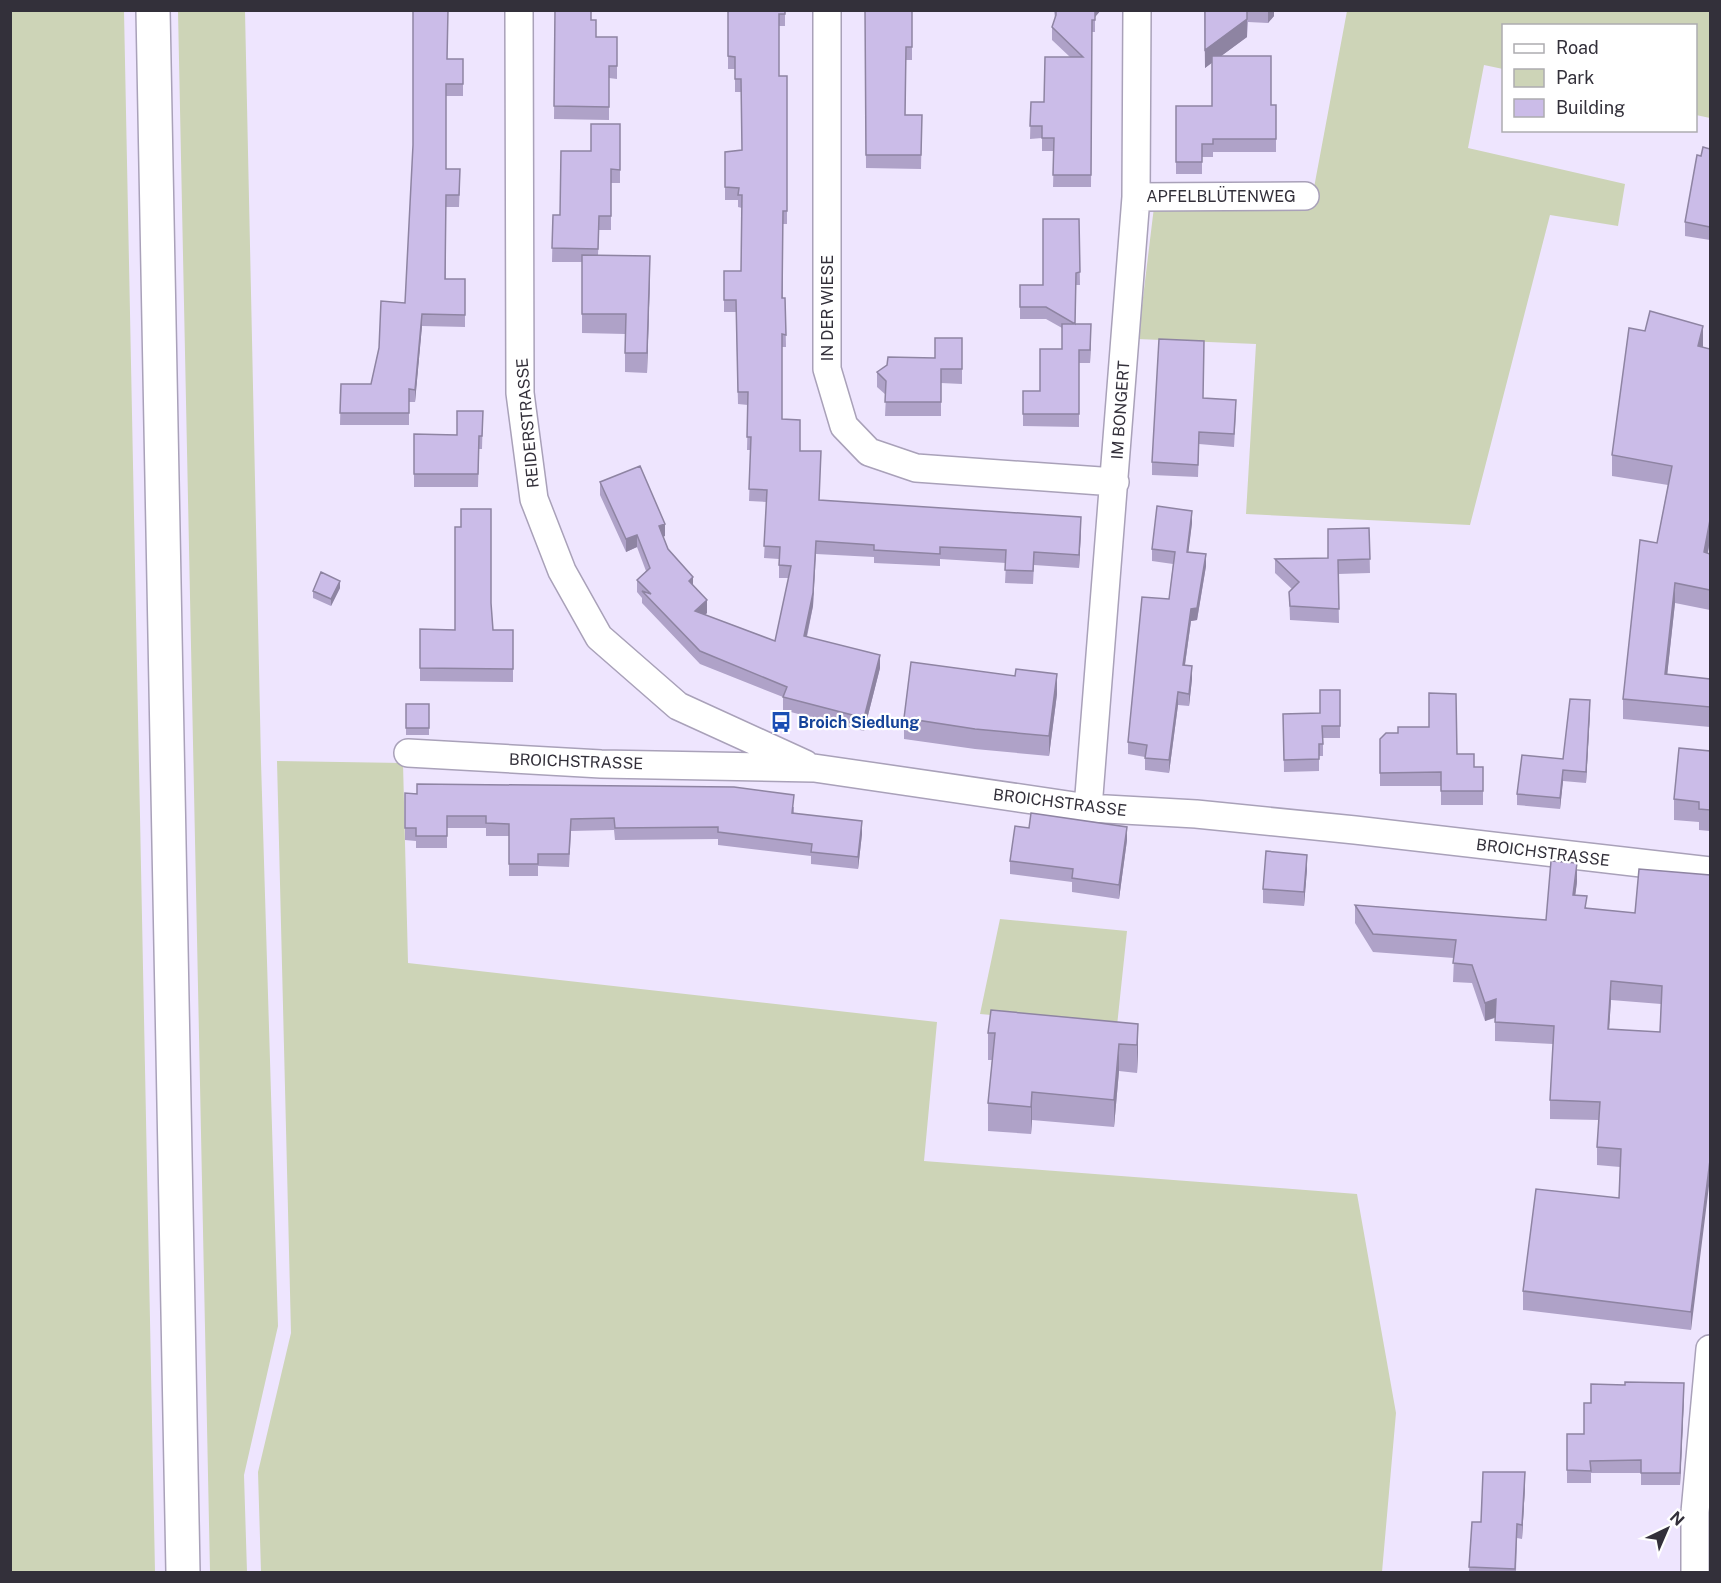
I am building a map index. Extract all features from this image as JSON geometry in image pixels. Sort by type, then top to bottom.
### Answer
[{"type":"main road","points":[[153,10],[183,1572]]},
{"type":"street","name":"REIDERSTRASSE","points":[[519,10],[520,393],[534,499],[562,571],[598,637],[678,706],[814,768]]},
{"type":"street","name":"IN DER WIESE","points":[[827,10],[826,369],[844,426],[869,452],[916,468],[1115,482]]},
{"type":"street","name":"IM BONGERT","points":[[1088,808],[1136,196],[1137,10]]},
{"type":"street","name":"APFELBLÜTENWEG","points":[[1136,196],[1305,196]]},
{"type":"street","name":"BROICHSTRASSE","points":[[408,753],[601,764],[814,768],[1088,808],[1196,814],[1344,828],[1710,871]]},
{"type":"street","points":[[1695,1572],[1695,1512],[1710,1349]]},
{"type":"green space","points":[[11,10],[124,11],[155,1572],[11,1572]]},
{"type":"green space","points":[[178,11],[245,11],[261,762],[278,1326],[244,1475],[247,1572],[210,1572]]},
{"type":"green space","points":[[1347,11],[1710,11],[1710,118],[1697,115],[1697,24],[1502,24],[1502,69],[1484,65],[1468,148],[1625,184],[1618,226],[1550,215],[1470,525],[1246,514],[1256,344],[1138,339],[1154,207],[1310,209]]},
{"type":"green space","points":[[277,761],[403,763],[408,963],[937,1022],[924,1161],[1357,1194],[1396,1413],[1382,1572],[261,1572],[258,1472],[291,1333]]},
{"type":"green space","points":[[1000,919],[1127,931],[1117,1026],[980,1014]]},
{"type":"building","points":[[413,10],[448,10],[447,59],[463,59],[463,84],[446,84],[446,169],[460,169],[459,195],[446,195],[445,279],[465,279],[465,315],[422,314],[415,390],[409,389],[409,413],[340,413],[341,384],[371,384],[379,348],[381,301],[405,303],[413,145]]},
{"type":"building","points":[[555,10],[591,10],[591,20],[596,20],[596,37],[617,37],[617,66],[609,66],[609,107],[554,106]]},
{"type":"building","points":[[728,10],[785,10],[785,14],[779,14],[779,76],[787,76],[787,211],[783,211],[782,298],[785,298],[786,335],[782,334],[782,419],[800,420],[800,451],[821,451],[819,500],[1081,517],[1079,555],[1034,552],[1033,571],[1005,570],[1006,550],[940,547],[940,554],[874,550],[874,545],[816,541],[813,593],[804,636],[880,655],[864,718],[783,697],[787,687],[700,651],[642,591],[651,594],[637,580],[650,568],[637,535],[626,539],[600,482],[640,466],[665,524],[659,526],[668,549],[693,577],[689,581],[707,600],[695,611],[775,641],[791,566],[779,565],[780,547],[764,546],[767,490],[749,489],[751,437],[747,437],[748,392],[738,392],[736,300],[724,300],[724,271],[741,271],[742,195],[738,195],[739,188],[725,187],[725,152],[742,150],[741,79],[735,79],[735,57],[728,56]]},
{"type":"building","points":[[865,10],[912,10],[912,47],[906,47],[905,115],[922,115],[921,155],[866,155]]},
{"type":"building","points":[[1056,10],[1095,10],[1095,20],[1092,20],[1091,175],[1053,175],[1054,138],[1042,138],[1042,126],[1030,126],[1031,102],[1044,102],[1045,57],[1083,57],[1052,27]]},
{"type":"building","points":[[1205,10],[1247,10],[1247,19],[1205,50]]},
{"type":"building","points":[[1212,56],[1271,56],[1271,105],[1276,105],[1276,139],[1213,139],[1213,144],[1202,144],[1202,162],[1176,162],[1176,106],[1212,106]]},
{"type":"building","points":[[591,124],[620,124],[620,170],[611,169],[611,216],[599,216],[598,249],[552,248],[553,215],[560,215],[561,151],[591,151]]},
{"type":"building","points":[[1703,147],[1710,149],[1710,227],[1685,222],[1697,155],[1701,156]]},
{"type":"building","points":[[1043,219],[1079,219],[1080,272],[1076,273],[1075,324],[1046,307],[1020,307],[1020,285],[1043,285]]},
{"type":"building","points":[[582,255],[650,256],[647,353],[625,353],[626,314],[582,314]]},
{"type":"building","points":[[1650,311],[1703,326],[1698,346],[1710,349],[1710,520],[1704,552],[1710,554],[1710,590],[1675,583],[1665,674],[1710,679],[1710,707],[1623,699],[1640,540],[1657,543],[1672,466],[1612,455],[1629,328],[1645,331]]},
{"type":"building","points":[[1062,324],[1091,324],[1090,350],[1079,350],[1079,414],[1023,414],[1023,391],[1040,391],[1040,349],[1062,349]]},
{"type":"building","points":[[935,338],[962,338],[962,369],[941,369],[941,402],[885,402],[886,381],[877,372],[887,365],[888,357],[935,358]]},
{"type":"building","points":[[1159,339],[1204,341],[1203,398],[1236,400],[1234,434],[1199,432],[1198,465],[1152,462]]},
{"type":"building","points":[[457,411],[483,411],[482,436],[479,436],[478,474],[414,474],[414,434],[457,435]]},
{"type":"building","points":[[1157,506],[1192,511],[1187,552],[1206,554],[1197,608],[1191,609],[1183,665],[1192,666],[1189,694],[1178,692],[1169,760],[1145,758],[1147,745],[1128,742],[1142,597],[1169,599],[1175,552],[1152,549]]},
{"type":"building","points":[[461,509],[491,509],[493,630],[513,630],[513,669],[420,668],[420,629],[455,630],[455,527],[461,527]]},
{"type":"building","points":[[1369,528],[1370,559],[1338,560],[1339,609],[1290,606],[1289,592],[1299,582],[1275,559],[1328,558],[1328,529]]},
{"type":"building","points":[[321,572],[340,581],[331,599],[313,591]]},
{"type":"building","points":[[911,662],[1015,676],[1016,669],[1057,674],[1049,736],[975,729],[904,718]]},
{"type":"building","points":[[1320,690],[1340,690],[1340,726],[1322,726],[1323,744],[1319,744],[1319,759],[1284,760],[1283,714],[1320,713]]},
{"type":"building","points":[[1429,693],[1456,694],[1457,754],[1474,754],[1474,767],[1483,767],[1483,791],[1441,791],[1441,772],[1380,773],[1380,739],[1386,733],[1398,733],[1398,727],[1429,727]]},
{"type":"building","points":[[1570,699],[1590,700],[1586,772],[1563,770],[1560,798],[1517,794],[1522,755],[1563,759]]},
{"type":"building","points":[[406,704],[429,704],[429,728],[406,728]]},
{"type":"building","points":[[1679,748],[1710,751],[1710,810],[1699,809],[1699,802],[1674,799]]},
{"type":"building","points":[[417,784],[734,787],[794,795],[792,813],[862,821],[858,857],[811,852],[812,844],[718,832],[718,827],[615,828],[614,818],[571,819],[569,854],[538,854],[538,864],[509,864],[509,824],[486,823],[486,816],[447,816],[447,836],[416,836],[416,828],[405,828],[405,793],[417,794]]},
{"type":"building","points":[[1031,813],[1127,827],[1119,885],[1072,878],[1073,869],[1010,861],[1015,826],[1029,828]]},
{"type":"building","points":[[1266,851],[1307,855],[1304,892],[1263,889]]},
{"type":"building","points":[[1551,861],[1577,863],[1573,895],[1587,896],[1585,908],[1635,913],[1639,869],[1710,875],[1710,1160],[1691,1312],[1523,1291],[1536,1189],[1619,1198],[1621,1149],[1597,1147],[1600,1102],[1550,1100],[1554,1026],[1495,1022],[1496,999],[1485,1003],[1472,965],[1453,963],[1456,940],[1373,934],[1355,905],[1546,920]],"holes":[[[1611,981],[1662,986],[1660,1032],[1608,1029]]]},
{"type":"building","points":[[991,1010],[1138,1024],[1137,1045],[1119,1044],[1114,1100],[1032,1092],[1031,1107],[988,1103],[995,1033],[988,1033]]},
{"type":"building","points":[[1625,1382],[1684,1383],[1680,1473],[1641,1473],[1641,1460],[1590,1461],[1591,1471],[1567,1470],[1567,1434],[1584,1434],[1584,1403],[1591,1403],[1591,1384],[1625,1385]]},
{"type":"building","points":[[1483,1472],[1525,1472],[1522,1525],[1517,1524],[1515,1569],[1469,1567],[1472,1522],[1481,1522]]},
{"type":"place","name":"Broich Siedlung","points":[[781,722]]}]
